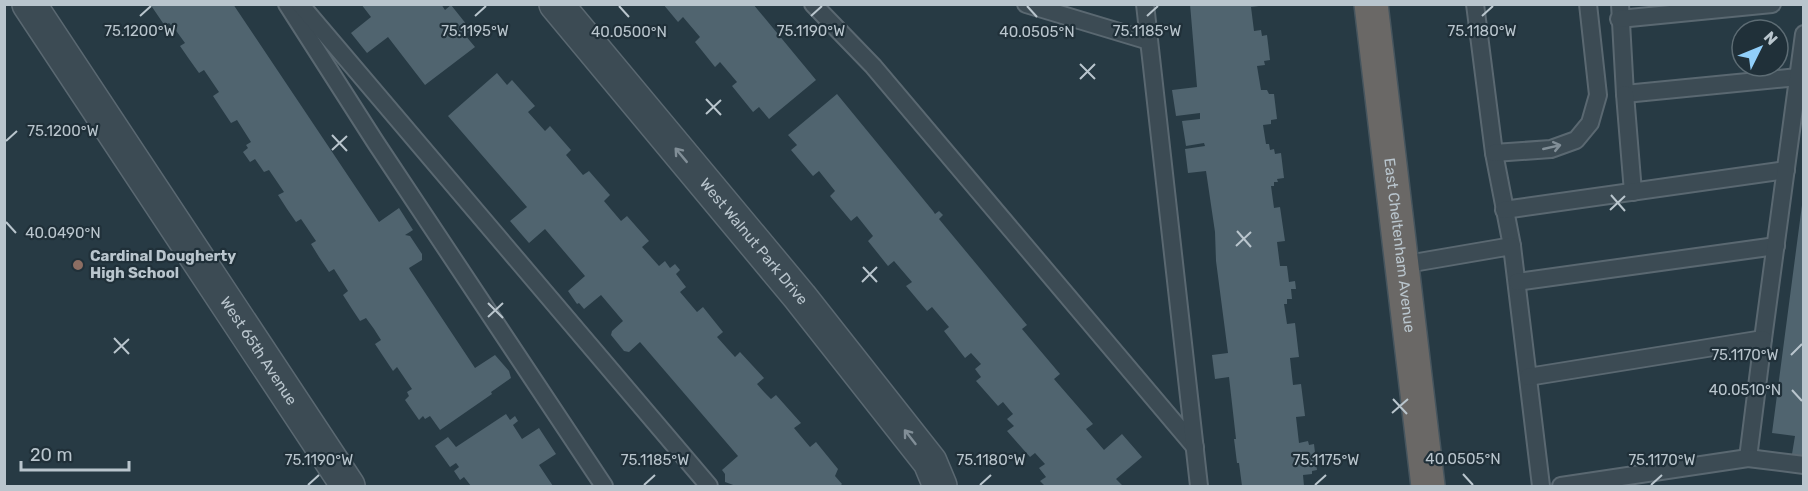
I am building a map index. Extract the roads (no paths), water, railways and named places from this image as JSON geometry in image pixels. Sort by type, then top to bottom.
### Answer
[{"type":"highway","name":"East Cheltenham Avenue","points":[[1371,4],[1428,486]]},
{"type":"street","name":"West 65th Avenue","points":[[30,4],[348,486]]},
{"type":"street","name":"West Walnut Park Drive","points":[[556,4],[800,297],[930,462],[940,486]]},
{"type":"lane","points":[[287,4],[376,143],[604,486]]},
{"type":"lane","points":[[300,4],[709,486]]},
{"type":"lane","points":[[813,4],[873,66],[1195,447]]},
{"type":"lane","points":[[1026,4],[1149,41]]},
{"type":"lane","points":[[1144,4],[1199,486]]},
{"type":"lane","points":[[1474,4],[1494,153],[1512,246],[1541,486]]},
{"type":"lane","points":[[1494,153],[1551,148],[1576,140],[1590,123],[1598,95],[1588,4]]},
{"type":"lane","points":[[1633,192],[1619,12],[1772,4]]},
{"type":"lane","points":[[1748,458],[1803,34]]},
{"type":"lane","points":[[1625,94],[1798,77]]},
{"type":"lane","points":[[1504,210],[1786,170]]},
{"type":"lane","points":[[1401,265],[1512,246]]},
{"type":"lane","points":[[1517,282],[1776,246]]},
{"type":"lane","points":[[1528,376],[1763,339]]},
{"type":"lane","points":[[1561,486],[1748,458],[1803,465]]},
{"type":"place","name":"Cardinal Dougherty High School","points":[[78,265]]}]
